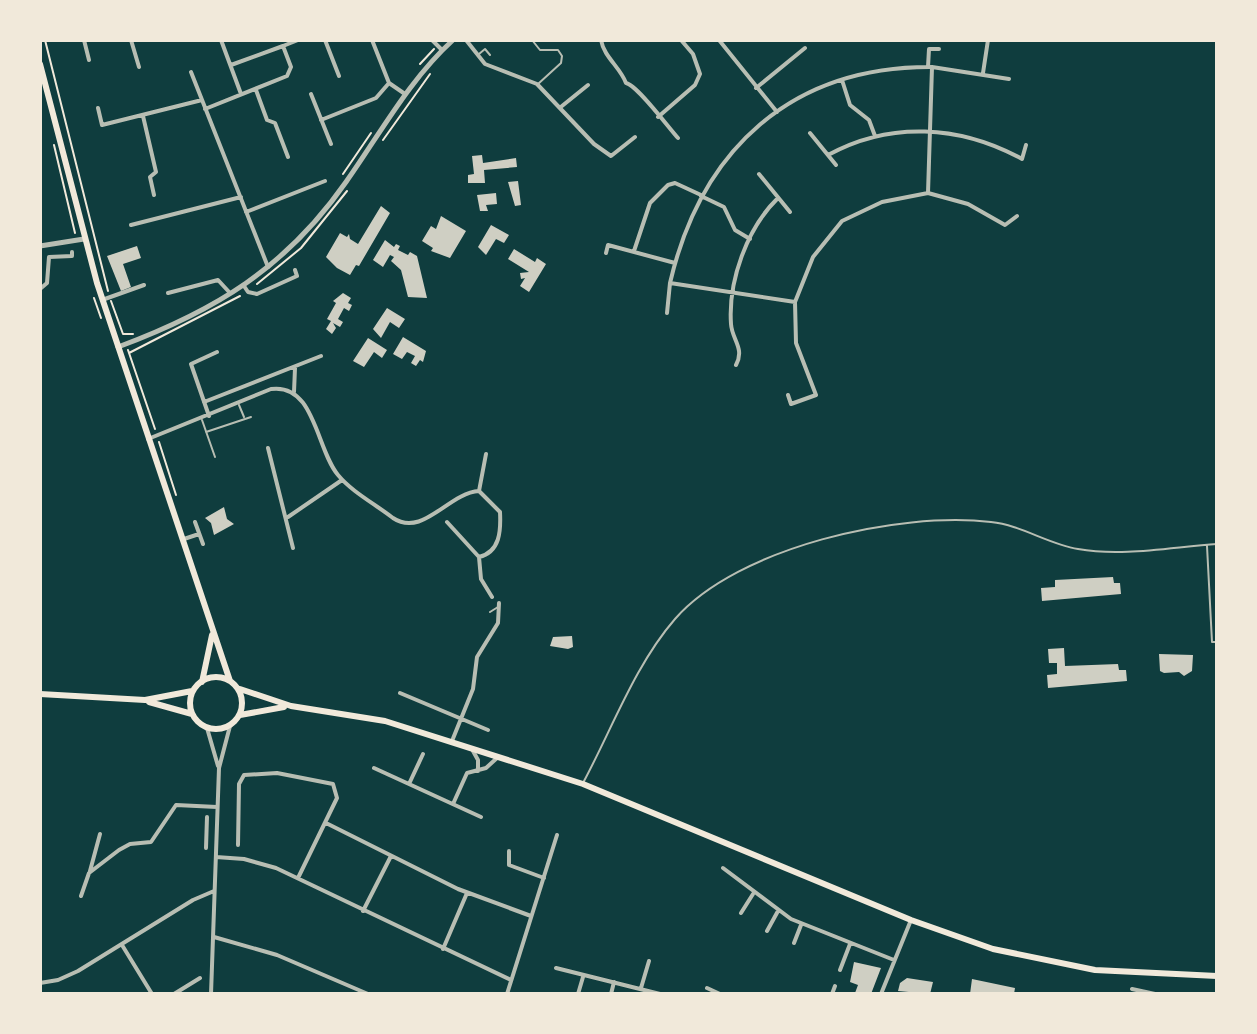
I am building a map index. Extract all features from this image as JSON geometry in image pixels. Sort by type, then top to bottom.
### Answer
[{"type":"main road","points":[[40,64],[43,86],[84,239],[148,439],[184,539],[212,635],[230,681]]},
{"type":"main road","points":[[202,682],[212,635]]},
{"type":"main road","points":[[145,700],[192,691],[202,682],[217,677],[230,681],[240,689],[291,706],[364,716],[583,784],[911,920],[1033,961],[1136,975],[1217,976]]},
{"type":"main road","points":[[240,689],[240,715]]},
{"type":"main road","points":[[192,691],[192,714]]},
{"type":"main road","points":[[40,694],[145,700],[192,714],[207,728],[230,726],[240,715],[291,706]]},
{"type":"street","points":[[84,40],[89,60]]},
{"type":"street","points":[[131,40],[139,67]]},
{"type":"street","points":[[221,40],[242,94]]},
{"type":"street","points":[[231,65],[298,40]]},
{"type":"street","points":[[325,40],[339,76]]},
{"type":"street","points":[[372,40],[389,83],[406,94]]},
{"type":"street","points":[[432,40],[442,50]]},
{"type":"street","points":[[118,347],[168,328],[231,294],[269,268],[298,242],[331,203],[406,94],[453,40]]},
{"type":"street","points":[[466,40],[490,67],[515,73],[537,84],[594,144],[611,156],[635,137]]},
{"type":"street","points":[[600,40],[603,50],[623,71],[626,83],[636,87],[678,138]]},
{"type":"street","points":[[658,117],[695,85],[700,74],[693,54],[681,40]]},
{"type":"street","points":[[719,40],[777,112]]},
{"type":"street","points":[[983,74],[988,40]]},
{"type":"street","points":[[205,109],[290,73],[283,46]]},
{"type":"street","points":[[756,88],[805,48]]},
{"type":"street","points":[[928,193],[929,49],[939,49]]},
{"type":"street","points":[[667,313],[680,240],[701,196],[732,151],[777,112],[842,80],[888,69],[930,67],[1009,79]]},
{"type":"street","points":[[191,72],[269,268]]},
{"type":"street","points":[[842,80],[850,105],[869,120],[875,136]]},
{"type":"street","points":[[321,120],[376,98],[389,83]]},
{"type":"street","points":[[561,107],[588,85]]},
{"type":"street","points":[[255,89],[267,120],[275,123],[288,157]]},
{"type":"street","points":[[311,94],[331,144]]},
{"type":"street","points":[[98,108],[102,125],[202,100]]},
{"type":"street","points":[[143,116],[156,172],[150,177],[154,195]]},
{"type":"street","points":[[828,155],[875,136],[929,129],[973,139],[1022,159],[1026,145]]},
{"type":"street","points":[[810,133],[836,165]]},
{"type":"street","points":[[759,174],[790,212]]},
{"type":"street","points":[[246,212],[324,182]]},
{"type":"street","points":[[634,251],[650,203],[668,185],[675,183],[724,207],[735,230],[750,239]]},
{"type":"street","points":[[788,395],[791,404],[816,395],[796,343],[795,302],[813,257],[840,228],[842,221],[892,199],[928,193],[968,204],[1005,225],[1017,216]]},
{"type":"street","points":[[131,225],[241,197]]},
{"type":"street","points":[[736,365],[740,354],[731,325],[733,292],[750,239],[778,198]]},
{"type":"street","points":[[40,246],[84,239]]},
{"type":"street","points":[[606,253],[608,245],[675,263]]},
{"type":"street","points":[[40,289],[47,283],[49,257],[72,256],[72,252]]},
{"type":"street","points":[[244,286],[248,292],[257,294],[297,276],[295,270]]},
{"type":"street","points":[[168,293],[218,280],[231,294]]},
{"type":"street","points":[[670,283],[795,302]]},
{"type":"street","points":[[106,300],[144,285]]},
{"type":"street","points":[[209,416],[191,364],[217,352]]},
{"type":"street","points":[[204,402],[321,356]]},
{"type":"street","points":[[294,392],[295,368]]},
{"type":"street","points":[[148,439],[271,389],[294,392],[302,397],[327,461],[342,480],[403,524],[414,525],[456,499],[479,491]]},
{"type":"street","points":[[232,393],[237,404]]},
{"type":"street","points":[[268,448],[288,517],[293,548]]},
{"type":"street","points":[[479,491],[486,454]]},
{"type":"street","points":[[288,517],[342,480]]},
{"type":"street","points":[[479,491],[500,512],[501,522],[493,550],[479,557]]},
{"type":"street","points":[[195,522],[203,544]]},
{"type":"street","points":[[447,522],[479,557],[481,579],[492,597]]},
{"type":"street","points":[[184,539],[199,534]]},
{"type":"street","points":[[452,741],[473,689],[478,654],[496,628],[499,604]]},
{"type":"street","points":[[401,694],[488,730]]},
{"type":"street","points":[[211,994],[219,768],[230,726]]},
{"type":"street","points":[[207,728],[219,768]]},
{"type":"street","points":[[463,745],[477,757],[478,771]]},
{"type":"street","points":[[409,785],[423,754]]},
{"type":"street","points":[[453,804],[463,777],[478,771],[498,756]]},
{"type":"street","points":[[374,768],[481,817]]},
{"type":"street","points":[[238,845],[239,784],[250,773],[293,775],[333,784],[338,797],[298,878]]},
{"type":"street","points":[[89,873],[125,846],[151,842],[176,805],[217,807]]},
{"type":"street","points":[[206,848],[207,817]]},
{"type":"street","points":[[326,823],[467,893],[531,916]]},
{"type":"street","points":[[81,896],[100,834]]},
{"type":"street","points":[[507,994],[557,835]]},
{"type":"street","points":[[207,838],[217,838]]},
{"type":"street","points":[[509,851],[510,866],[544,878]]},
{"type":"street","points":[[363,911],[391,856]]},
{"type":"street","points":[[216,857],[255,861],[298,878],[511,980]]},
{"type":"street","points":[[723,868],[753,894],[801,925],[894,960]]},
{"type":"street","points":[[40,983],[59,980],[214,891]]},
{"type":"street","points":[[443,949],[467,893]]},
{"type":"street","points":[[741,913],[753,894]]},
{"type":"street","points":[[200,899],[214,902]]},
{"type":"street","points":[[767,931],[778,911]]},
{"type":"street","points":[[881,994],[911,920]]},
{"type":"street","points":[[794,943],[801,925]]},
{"type":"street","points":[[214,937],[286,958],[368,994]]},
{"type":"street","points":[[840,970],[850,944]]},
{"type":"street","points":[[122,945],[152,994]]},
{"type":"street","points":[[641,988],[649,961]]},
{"type":"street","points":[[556,968],[660,994]]},
{"type":"street","points":[[578,994],[584,977]]},
{"type":"street","points":[[174,994],[200,978]]},
{"type":"street","points":[[611,994],[614,982]]},
{"type":"street","points":[[832,994],[835,986]]},
{"type":"street","points":[[707,988],[720,994]]},
{"type":"street","points":[[1132,989],[1155,994]]},
{"type":"lane","points":[[532,40],[540,50],[558,50],[562,56],[561,63],[537,84]]},
{"type":"lane","points":[[478,55],[485,49],[490,55]]},
{"type":"lane","points":[[324,182],[324,190]]},
{"type":"lane","points":[[237,404],[244,419]]},
{"type":"lane","points":[[206,432],[251,417]]},
{"type":"lane","points":[[202,419],[215,457]]},
{"type":"lane","points":[[583,784],[651,654],[676,619],[711,588],[779,555],[844,532],[903,522],[965,520],[994,522],[1049,541],[1092,551],[1217,544]]},
{"type":"lane","points":[[1207,545],[1212,642],[1217,642]]},
{"type":"lane","points":[[490,612],[499,604]]},
{"type":"lane","points":[[399,703],[401,694]]},
{"type":"path","points":[[45,40],[108,292]]},
{"type":"path","points":[[338,181],[373,131]]},
{"type":"path","points":[[51,133],[75,233]]},
{"type":"path","points":[[106,300],[123,334]]},
{"type":"path","points":[[128,350],[155,430]]},
{"type":"path","points":[[159,442],[176,495]]},
{"type":"building","points":[[482,155],[483,163],[516,158],[517,167],[484,170],[485,183],[468,183],[468,175],[474,174],[472,156]]},
{"type":"building","points":[[518,181],[521,205],[515,206],[508,182]]},
{"type":"building","points":[[496,193],[497,204],[486,205],[488,211],[480,211],[477,195]]},
{"type":"building","points":[[381,206],[390,213],[359,266],[356,265],[350,275],[337,268],[326,257],[340,233],[347,237],[349,234],[350,239],[358,244]]},
{"type":"building","points":[[441,216],[466,231],[450,258],[431,251],[433,248],[422,241],[431,226],[436,229]]},
{"type":"building","points":[[491,225],[509,235],[504,243],[496,239],[486,255],[478,247]]},
{"type":"building","points":[[385,240],[394,247],[396,244],[400,246],[398,250],[408,255],[410,252],[417,256],[427,298],[408,297],[401,270],[391,261],[394,257],[390,255],[383,267],[373,260]]},
{"type":"building","points":[[137,246],[141,258],[123,264],[131,287],[121,291],[107,256]]},
{"type":"building","points":[[514,249],[535,262],[537,258],[546,264],[529,292],[520,286],[525,278],[521,279],[520,273],[529,272],[508,259]]},
{"type":"building","points":[[343,293],[351,298],[348,303],[352,305],[349,311],[344,308],[338,319],[343,322],[340,327],[333,323],[336,328],[332,334],[326,329],[331,321],[327,319],[336,303],[333,301]]},
{"type":"building","points":[[387,308],[405,319],[399,328],[390,322],[381,338],[373,329]]},
{"type":"building","points":[[403,337],[426,351],[423,362],[420,360],[416,366],[411,363],[415,356],[407,352],[402,359],[393,354]]},
{"type":"building","points":[[368,338],[387,350],[382,358],[374,352],[364,367],[353,361]]},
{"type":"building","points":[[224,507],[227,519],[234,524],[214,535],[211,523],[205,518]]},
{"type":"building","points":[[1113,577],[1114,583],[1120,583],[1121,594],[1042,601],[1041,588],[1055,587],[1055,580]]},
{"type":"building","points":[[572,636],[573,647],[550,646],[553,637]]},
{"type":"building","points":[[1064,648],[1065,666],[1118,664],[1119,670],[1126,670],[1127,681],[1048,688],[1047,675],[1057,674],[1057,663],[1049,663],[1048,649]]},
{"type":"building","points":[[1159,654],[1193,655],[1192,671],[1184,676],[1179,672],[1160,671]]},
{"type":"building","points":[[854,962],[881,968],[871,994],[855,993],[858,985],[850,982]]},
{"type":"building","points":[[907,978],[933,982],[930,994],[898,991],[900,983]]},
{"type":"building","points":[[972,979],[1015,988],[1014,994],[970,994]]}]
